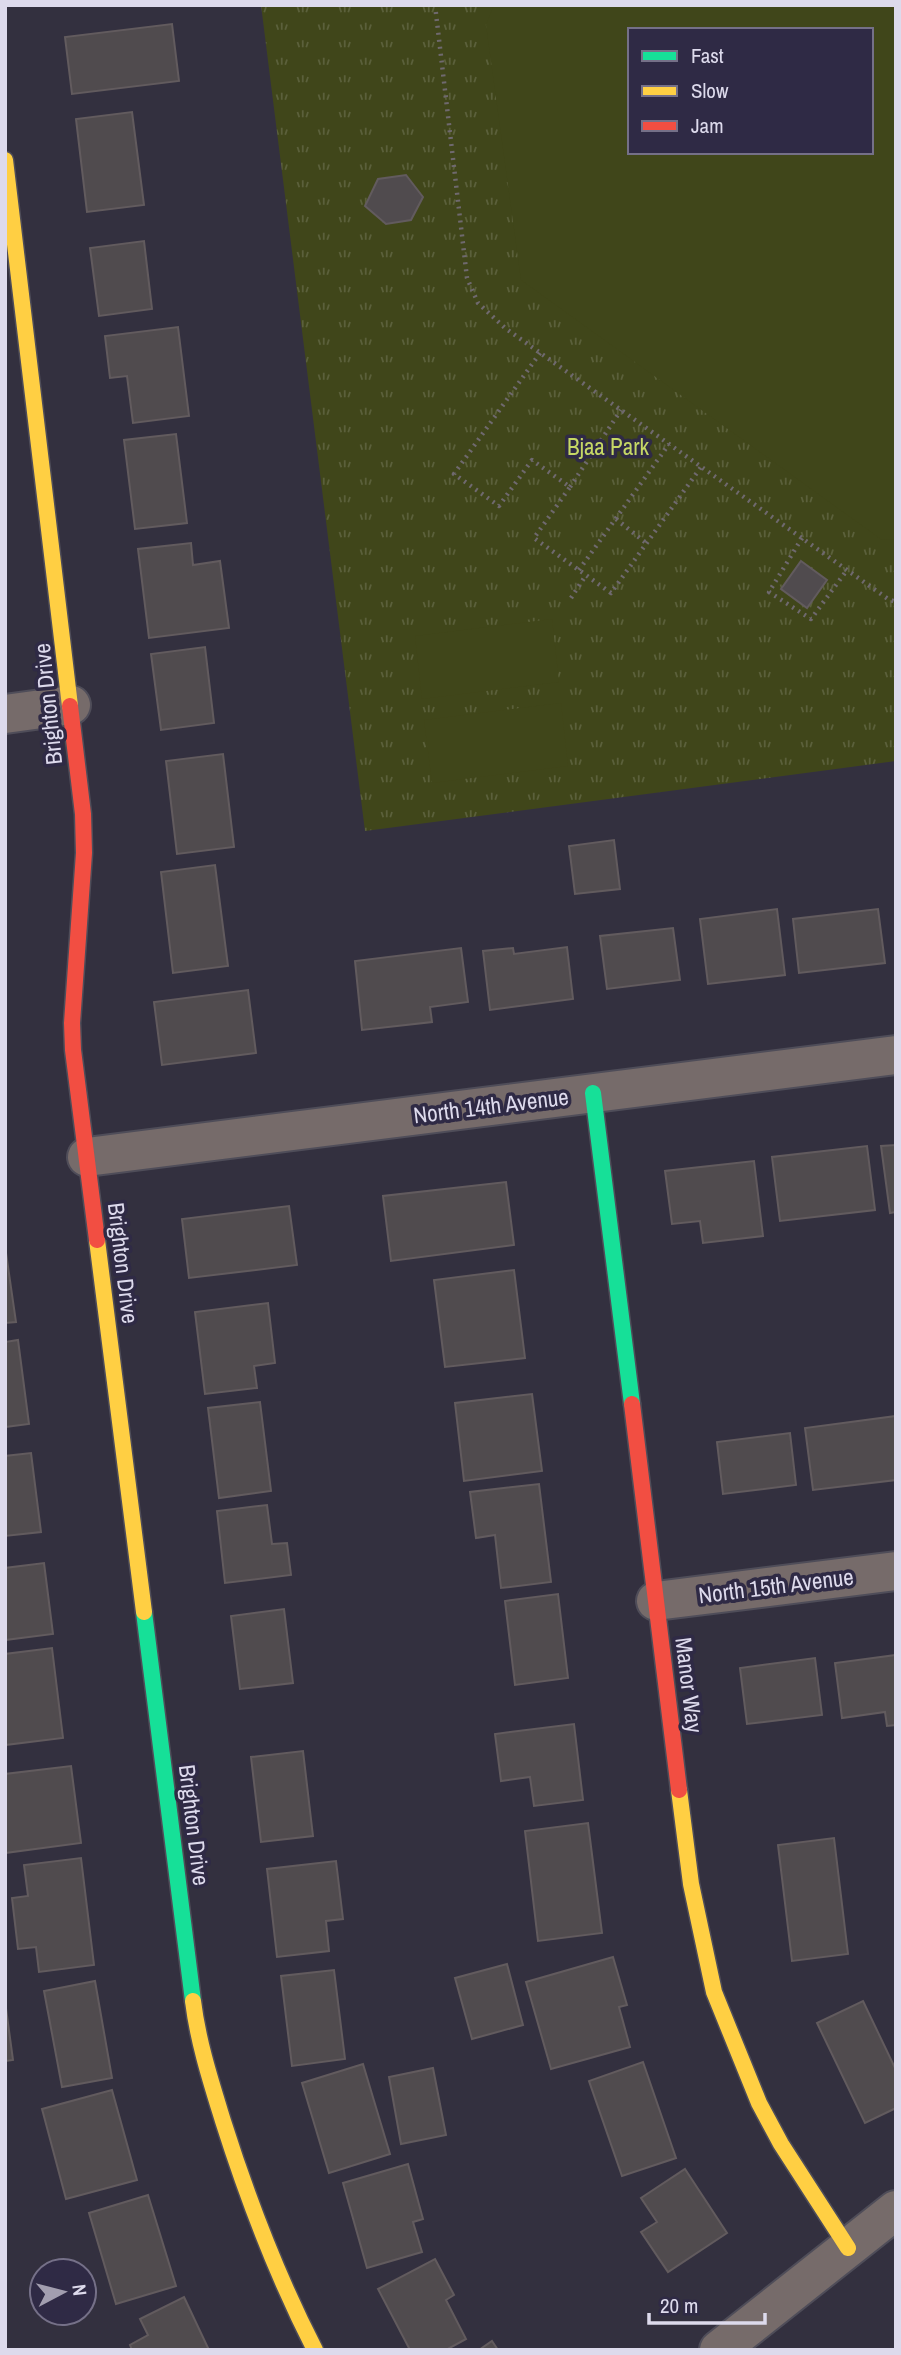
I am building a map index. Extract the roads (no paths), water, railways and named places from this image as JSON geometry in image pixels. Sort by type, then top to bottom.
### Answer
[{"type":"street","name":"Brighton Drive","points":[[5,160],[83,814],[84,853],[72,1023],[196,2026],[222,2126],[259,2230],[315,2350]]},
{"type":"street","points":[[5,714],[71,705]]},
{"type":"street","name":"North 14th Avenue","points":[[87,1157],[896,1055]]},
{"type":"street","name":"Manor Way","points":[[593,1094],[691,1884],[705,1956],[715,1992],[759,2103],[848,2248]]},
{"type":"street","name":"North 15th Avenue","points":[[656,1601],[896,1571]]},
{"type":"street","points":[[719,2350],[896,2210]]},
{"type":"park label","name":"Bjaa Park","points":[[608,447]]}]
